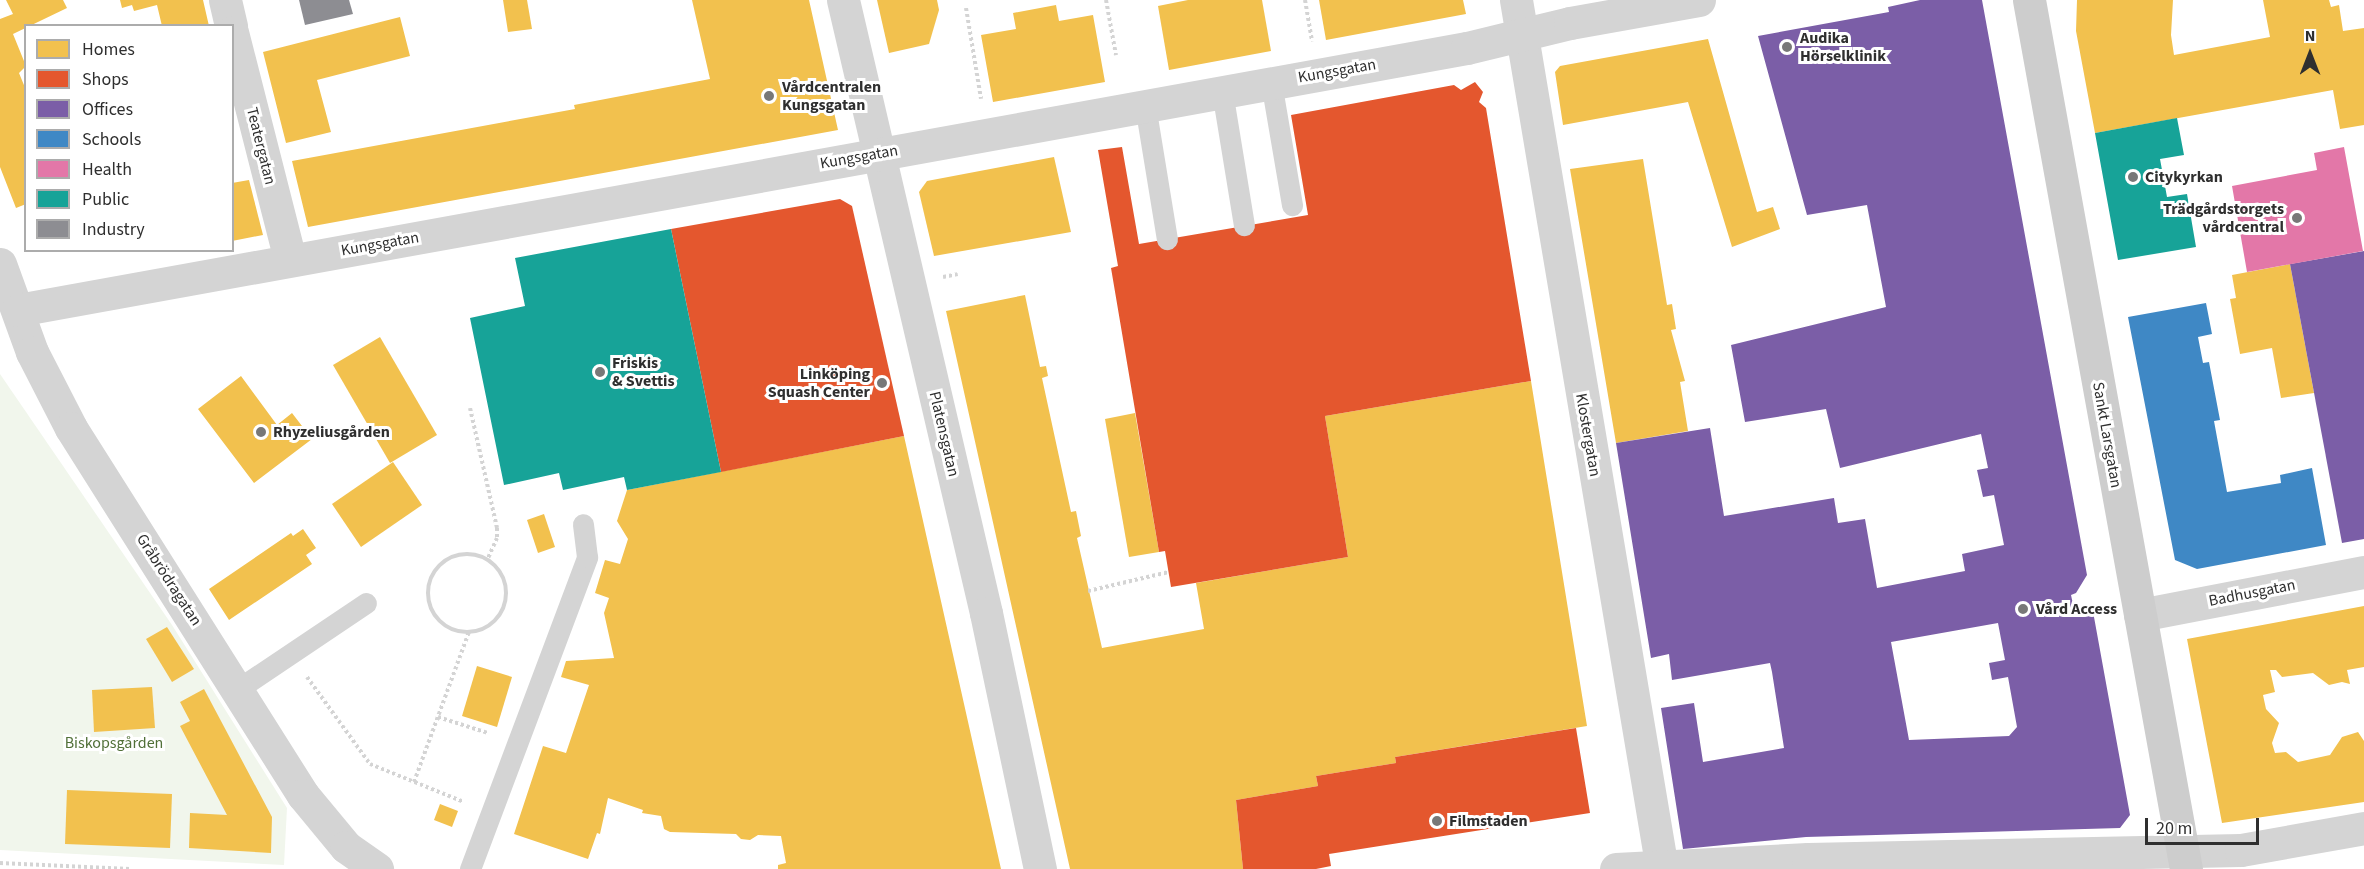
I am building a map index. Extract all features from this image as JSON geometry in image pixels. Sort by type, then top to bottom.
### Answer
[{"type":"main road","name":"Sankt Larsgatan","points":[[2029,0],[2185,861]]},
{"type":"street","points":[[225,0],[231,24]]},
{"type":"street","name":"Platensgatan","points":[[843,0],[983,602],[1040,869]]},
{"type":"street","name":"Klostergatan","points":[[1516,0],[1662,867]]},
{"type":"street","name":"Kungsgatan","points":[[18,310],[1475,46],[1521,34],[1699,0]]},
{"type":"street","name":"Teatergatan","points":[[234,41],[290,260]]},
{"type":"street","name":"Gråbrödragatan","points":[[0,264],[32,352],[70,428],[324,824],[346,847],[376,869]]},
{"type":"street","name":"Badhusgatan","points":[[2140,615],[2364,572]]},
{"type":"street","points":[[1616,869],[2243,860],[2364,828]]},
{"type":"lane","points":[[1270,82],[1292,205]]},
{"type":"lane","points":[[1222,91],[1244,225]]},
{"type":"lane","points":[[1145,105],[1167,239]]},
{"type":"lane","points":[[470,869],[515,742],[587,557],[583,524]]},
{"type":"lane","points":[[238,689],[366,603]]},
{"type":"path","points":[[1106,0],[1116,55]]},
{"type":"path","points":[[966,8],[987,134]]},
{"type":"path","points":[[470,408],[496,528],[497,538],[487,560]]},
{"type":"path","points":[[473,555],[487,560],[504,582],[503,610],[495,622],[469,632],[442,624],[428,598],[429,584],[435,571],[452,558],[473,555]]},
{"type":"path","points":[[1088,591],[1169,572]]},
{"type":"path","points":[[414,782],[469,632]]},
{"type":"path","points":[[290,654],[370,764],[491,813]]},
{"type":"path","points":[[438,717],[515,742]]},
{"type":"path","points":[[0,863],[44,867],[130,869]]},
{"type":"green space","name":"Biskopsgården","points":[[0,374],[172,625],[287,808],[284,865],[0,850]]},
{"type":"building: Homes","points":[[6,0],[63,0],[67,8],[34,24],[24,24],[24,29],[13,34],[24,61],[24,68],[19,73],[24,85],[24,205],[16,208],[0,167],[0,19],[13,14]]},
{"type":"building: Homes","points":[[120,0],[203,0],[209,24],[162,24],[157,5],[134,11],[132,5],[122,8]]},
{"type":"building: Homes","points":[[503,0],[527,0],[532,29],[508,32]]},
{"type":"building: Homes","points":[[692,0],[809,0],[838,130],[308,227],[292,161],[575,109],[574,105],[710,79]]},
{"type":"building: Homes","points":[[877,0],[937,0],[939,10],[929,44],[889,53]]},
{"type":"building: Homes","points":[[1188,0],[1262,0],[1271,51],[1169,70],[1158,6]]},
{"type":"building: Homes","points":[[1319,0],[1463,0],[1466,14],[1326,40]]},
{"type":"building: Homes","points":[[2077,0],[2173,0],[2171,35],[2174,55],[2270,37],[2263,0],[2329,0],[2331,7],[2339,5],[2343,31],[2364,28],[2364,125],[2340,129],[2333,90],[2095,133],[2076,31]]},
{"type":"building: Homes","points":[[1056,5],[1059,21],[1093,15],[1105,82],[993,102],[981,35],[1016,29],[1013,13]]},
{"type":"building: Homes","points":[[400,17],[410,56],[317,80],[331,132],[286,143],[263,52]]},
{"type":"building: Homes","points":[[1708,39],[1757,212],[1773,207],[1780,229],[1732,247],[1688,102],[1563,125],[1555,72],[1560,66]]},
{"type":"building: Homes","points":[[1054,157],[1071,232],[934,256],[919,192],[927,181]]},
{"type":"building: Homes","points":[[1643,159],[1667,305],[1672,304],[1676,329],[1671,330],[1685,381],[1680,382],[1688,431],[1616,443],[1570,169]]},
{"type":"building: Homes","points":[[249,180],[263,235],[234,241],[234,183]]},
{"type":"building: Homes","points":[[2290,264],[2314,393],[2281,398],[2272,348],[2240,354],[2230,299],[2236,298],[2232,275]]},
{"type":"building: Homes","points":[[1025,295],[1040,367],[1046,366],[1048,376],[1042,378],[1071,512],[1076,511],[1081,536],[1077,538],[1102,648],[1204,629],[1196,583],[1348,557],[1325,416],[1531,381],[1587,726],[1395,757],[1396,763],[1316,776],[1318,786],[1236,800],[1243,869],[1070,869],[946,311]]},
{"type":"building: Homes","points":[[380,337],[437,435],[390,463],[333,365]]},
{"type":"building: Homes","name":"Rhyzeliusgården","points":[[241,376],[277,425],[292,413],[312,439],[254,483],[198,409]]},
{"type":"building: Homes","points":[[1135,413],[1159,552],[1129,557],[1105,419]]},
{"type":"building: Homes","points":[[904,436],[1001,869],[778,869],[778,865],[786,863],[781,836],[758,835],[750,840],[741,839],[736,834],[670,832],[664,829],[661,816],[642,813],[643,810],[608,798],[600,834],[597,833],[588,859],[514,834],[543,746],[566,753],[589,685],[561,677],[566,661],[614,658],[604,613],[609,598],[595,593],[605,560],[620,564],[628,539],[617,521],[627,490]]},
{"type":"building: Homes","points":[[393,462],[422,505],[361,547],[332,504]]},
{"type":"building: Homes","points":[[544,514],[555,547],[538,553],[527,520]]},
{"type":"building: Homes","points":[[303,529],[316,548],[306,555],[312,564],[229,620],[209,589],[291,533],[293,536]]},
{"type":"building: Homes","points":[[2364,606],[2364,667],[2347,670],[2350,684],[2342,682],[2329,685],[2313,673],[2282,677],[2276,670],[2270,670],[2275,692],[2263,695],[2266,709],[2279,723],[2272,743],[2275,753],[2286,752],[2298,762],[2330,755],[2342,737],[2358,732],[2364,741],[2364,802],[2222,823],[2187,639]]},
{"type":"building: Homes","points":[[167,627],[194,669],[172,682],[146,639]]},
{"type":"building: Homes","points":[[477,666],[512,677],[497,727],[462,716]]},
{"type":"building: Homes","points":[[152,687],[155,728],[94,732],[92,690]]},
{"type":"building: Homes","points":[[204,689],[272,817],[271,853],[189,848],[190,813],[227,815],[180,726],[190,721],[180,702]]},
{"type":"building: Homes","points":[[67,790],[172,794],[170,848],[65,844]]},
{"type":"building: Homes","points":[[440,804],[458,811],[452,827],[434,820]]},
{"type":"building: Shops","points":[[1475,82],[1483,92],[1479,102],[1486,108],[1531,381],[1325,416],[1348,557],[1171,587],[1165,551],[1159,552],[1111,268],[1118,266],[1098,150],[1122,147],[1139,244],[1308,215],[1291,115],[1454,85],[1461,90]]},
{"type":"building: Shops","points":[[840,199],[852,206],[904,436],[721,472],[671,229]]},
{"type":"building: Shops","points":[[1576,728],[1590,813],[1329,854],[1331,866],[1316,869],[1243,869],[1236,800],[1318,786],[1316,776],[1396,763],[1395,757]]},
{"type":"building: Offices","points":[[1920,0],[1982,0],[2087,575],[2076,593],[2071,595],[2074,609],[2092,606],[2130,815],[2120,828],[1806,837],[1683,849],[1661,708],[1694,703],[1703,762],[1784,748],[1772,672],[1770,663],[1672,680],[1669,654],[1651,658],[1616,443],[1710,428],[1724,516],[1834,498],[1838,523],[1865,519],[1877,588],[1965,571],[1962,554],[2004,545],[1994,495],[1983,497],[1977,470],[1988,468],[1981,434],[1840,468],[1826,409],[1745,422],[1731,345],[1886,307],[1867,205],[1807,215],[1758,36],[1889,12],[1888,7]],"holes":[[[1998,623],[2005,660],[1989,663],[1992,680],[2008,677],[2017,727],[2009,736],[1909,740],[1891,642]]]},
{"type":"building: Offices","points":[[2364,251],[2364,539],[2342,543],[2290,264]]},
{"type":"building: Schools","points":[[2206,303],[2212,334],[2198,337],[2203,363],[2209,362],[2220,420],[2214,421],[2227,492],[2281,483],[2280,475],[2312,468],[2326,545],[2197,569],[2175,560],[2128,317]]},
{"type":"building: Health","name":"Trädgårdstorgets vårdcentral","points":[[2344,147],[2363,251],[2247,272],[2232,186],[2317,170],[2314,153]]},
{"type":"building: Public","name":"Citykyrkan","points":[[2177,118],[2184,155],[2160,159],[2167,197],[2187,194],[2196,247],[2118,260],[2095,133]]},
{"type":"building: Public","points":[[671,229],[721,472],[627,490],[624,477],[563,490],[559,473],[504,485],[470,318],[525,306],[515,258]]},
{"type":"building: Industry","points":[[299,0],[349,0],[353,14],[305,25]]},
{"type":"place","name":"Audika Hörselklinik","points":[[1787,47]]},
{"type":"place","name":"Vårdcentralen Kungsgatan","points":[[769,96]]},
{"type":"place","name":"Citykyrkan","points":[[2133,177]]},
{"type":"place","name":"Trädgårdstorgets vårdcentral","points":[[2297,218]]},
{"type":"place","name":"Friskis & Svettis","points":[[600,372]]},
{"type":"place","name":"Linköping Squash Center","points":[[882,383]]},
{"type":"place","name":"Rhyzeliusgården","points":[[261,432]]},
{"type":"place","name":"Vård Access","points":[[2023,609]]},
{"type":"place","name":"Filmstaden","points":[[1437,821]]}]
